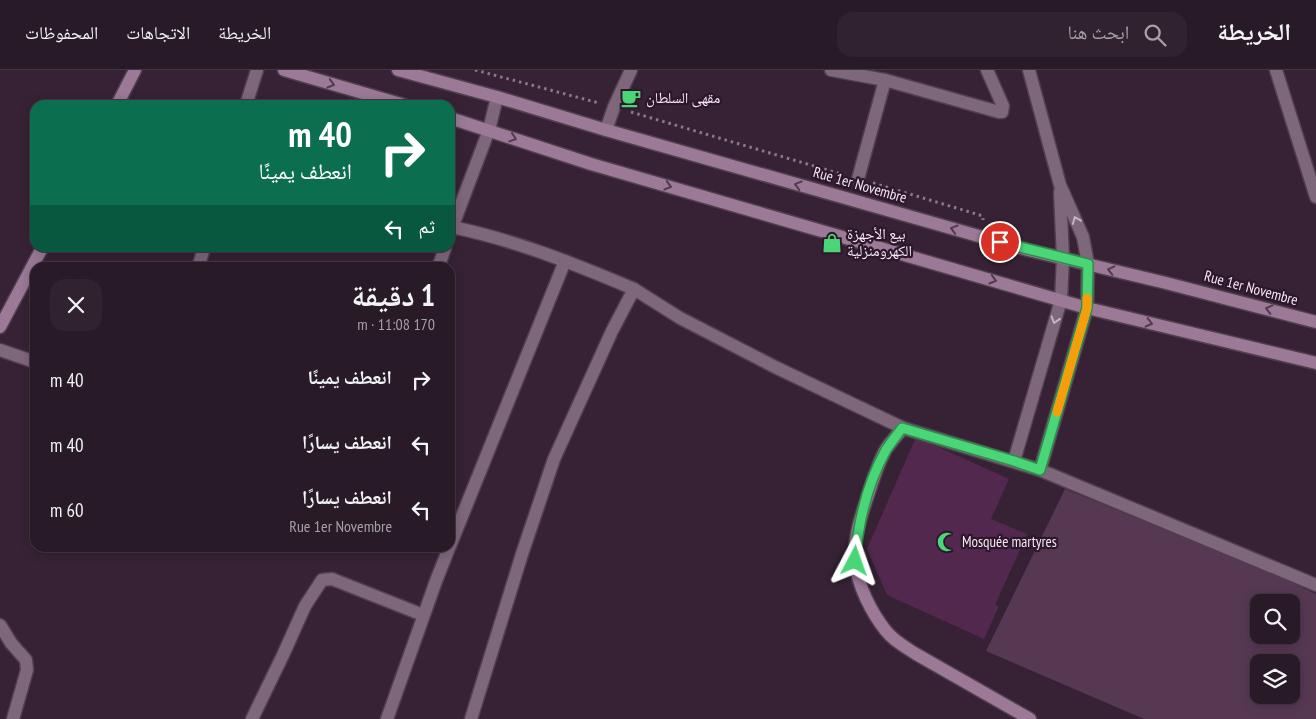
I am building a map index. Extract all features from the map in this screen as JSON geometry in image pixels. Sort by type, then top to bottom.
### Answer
[{"type":"main road","points":[[120,100],[135,70]]},
{"type":"main road","points":[[284,70],[387,100]]},
{"type":"main road","name":"Rue 1er Novembre","points":[[398,70],[498,97],[606,130],[985,238],[1316,322]]},
{"type":"main road","points":[[455,120],[600,166],[1087,308],[1316,363]]},
{"type":"main road","points":[[0,327],[30,271]]},
{"type":"main road","points":[[902,428],[886,450],[862,511],[857,533],[855,561],[860,585],[877,618],[886,631],[899,643],[1030,719]]},
{"type":"street","points":[[248,100],[257,70]]},
{"type":"street","points":[[606,130],[631,70]]},
{"type":"street","points":[[831,70],[885,80],[1002,112],[1003,106],[988,70]]},
{"type":"street","points":[[1029,70],[1060,185],[1083,237],[1088,264],[1087,308],[1040,470]]},
{"type":"street","points":[[1276,70],[1316,196]]},
{"type":"street","points":[[858,179],[885,80]]},
{"type":"street","points":[[455,219],[489,130],[498,97]]},
{"type":"street","points":[[1014,461],[1061,300],[1063,258],[1060,185]]},
{"type":"street","points":[[455,230],[486,234],[565,261],[634,289],[680,318],[775,367],[902,428],[1040,470],[1316,584]]},
{"type":"street","points":[[455,535],[565,261]]},
{"type":"street","points":[[471,719],[522,554],[554,460],[612,331],[634,289]]},
{"type":"street","points":[[0,350],[30,360]]},
{"type":"street","points":[[387,719],[423,615],[448,552]]},
{"type":"street","points":[[252,719],[305,606],[322,580],[332,579],[423,615]]},
{"type":"street","points":[[0,625],[11,643],[26,660],[27,670],[13,719]]},
{"type":"path","points":[[476,70],[614,107],[983,216],[985,238]]},
{"type":"shaded area","points":[[1065,489],[1264,570],[1316,594],[1316,719],[1144,719],[986,651]]},
{"type":"building","name":"Mosquée martyres","points":[[916,437],[1009,479],[991,519],[1027,534],[995,605],[999,606],[984,639],[887,595],[867,549]]},
{"type":"slow traffic","points":[[1057,412],[1087,308],[1087,298]]},
{"type":"place","name":"مقهى السلطان","points":[[631,98]]},
{"type":"place","name":"بيع الأجهزة الكهرومنزلية","points":[[832,243]]},
{"type":"place","name":"Mosquée martyres","points":[[947,542]]},
{"type":"route","points":[[855,561],[857,533],[862,511],[886,450],[902,428],[1040,470],[1087,308],[1088,264],[1000,242]]}]
